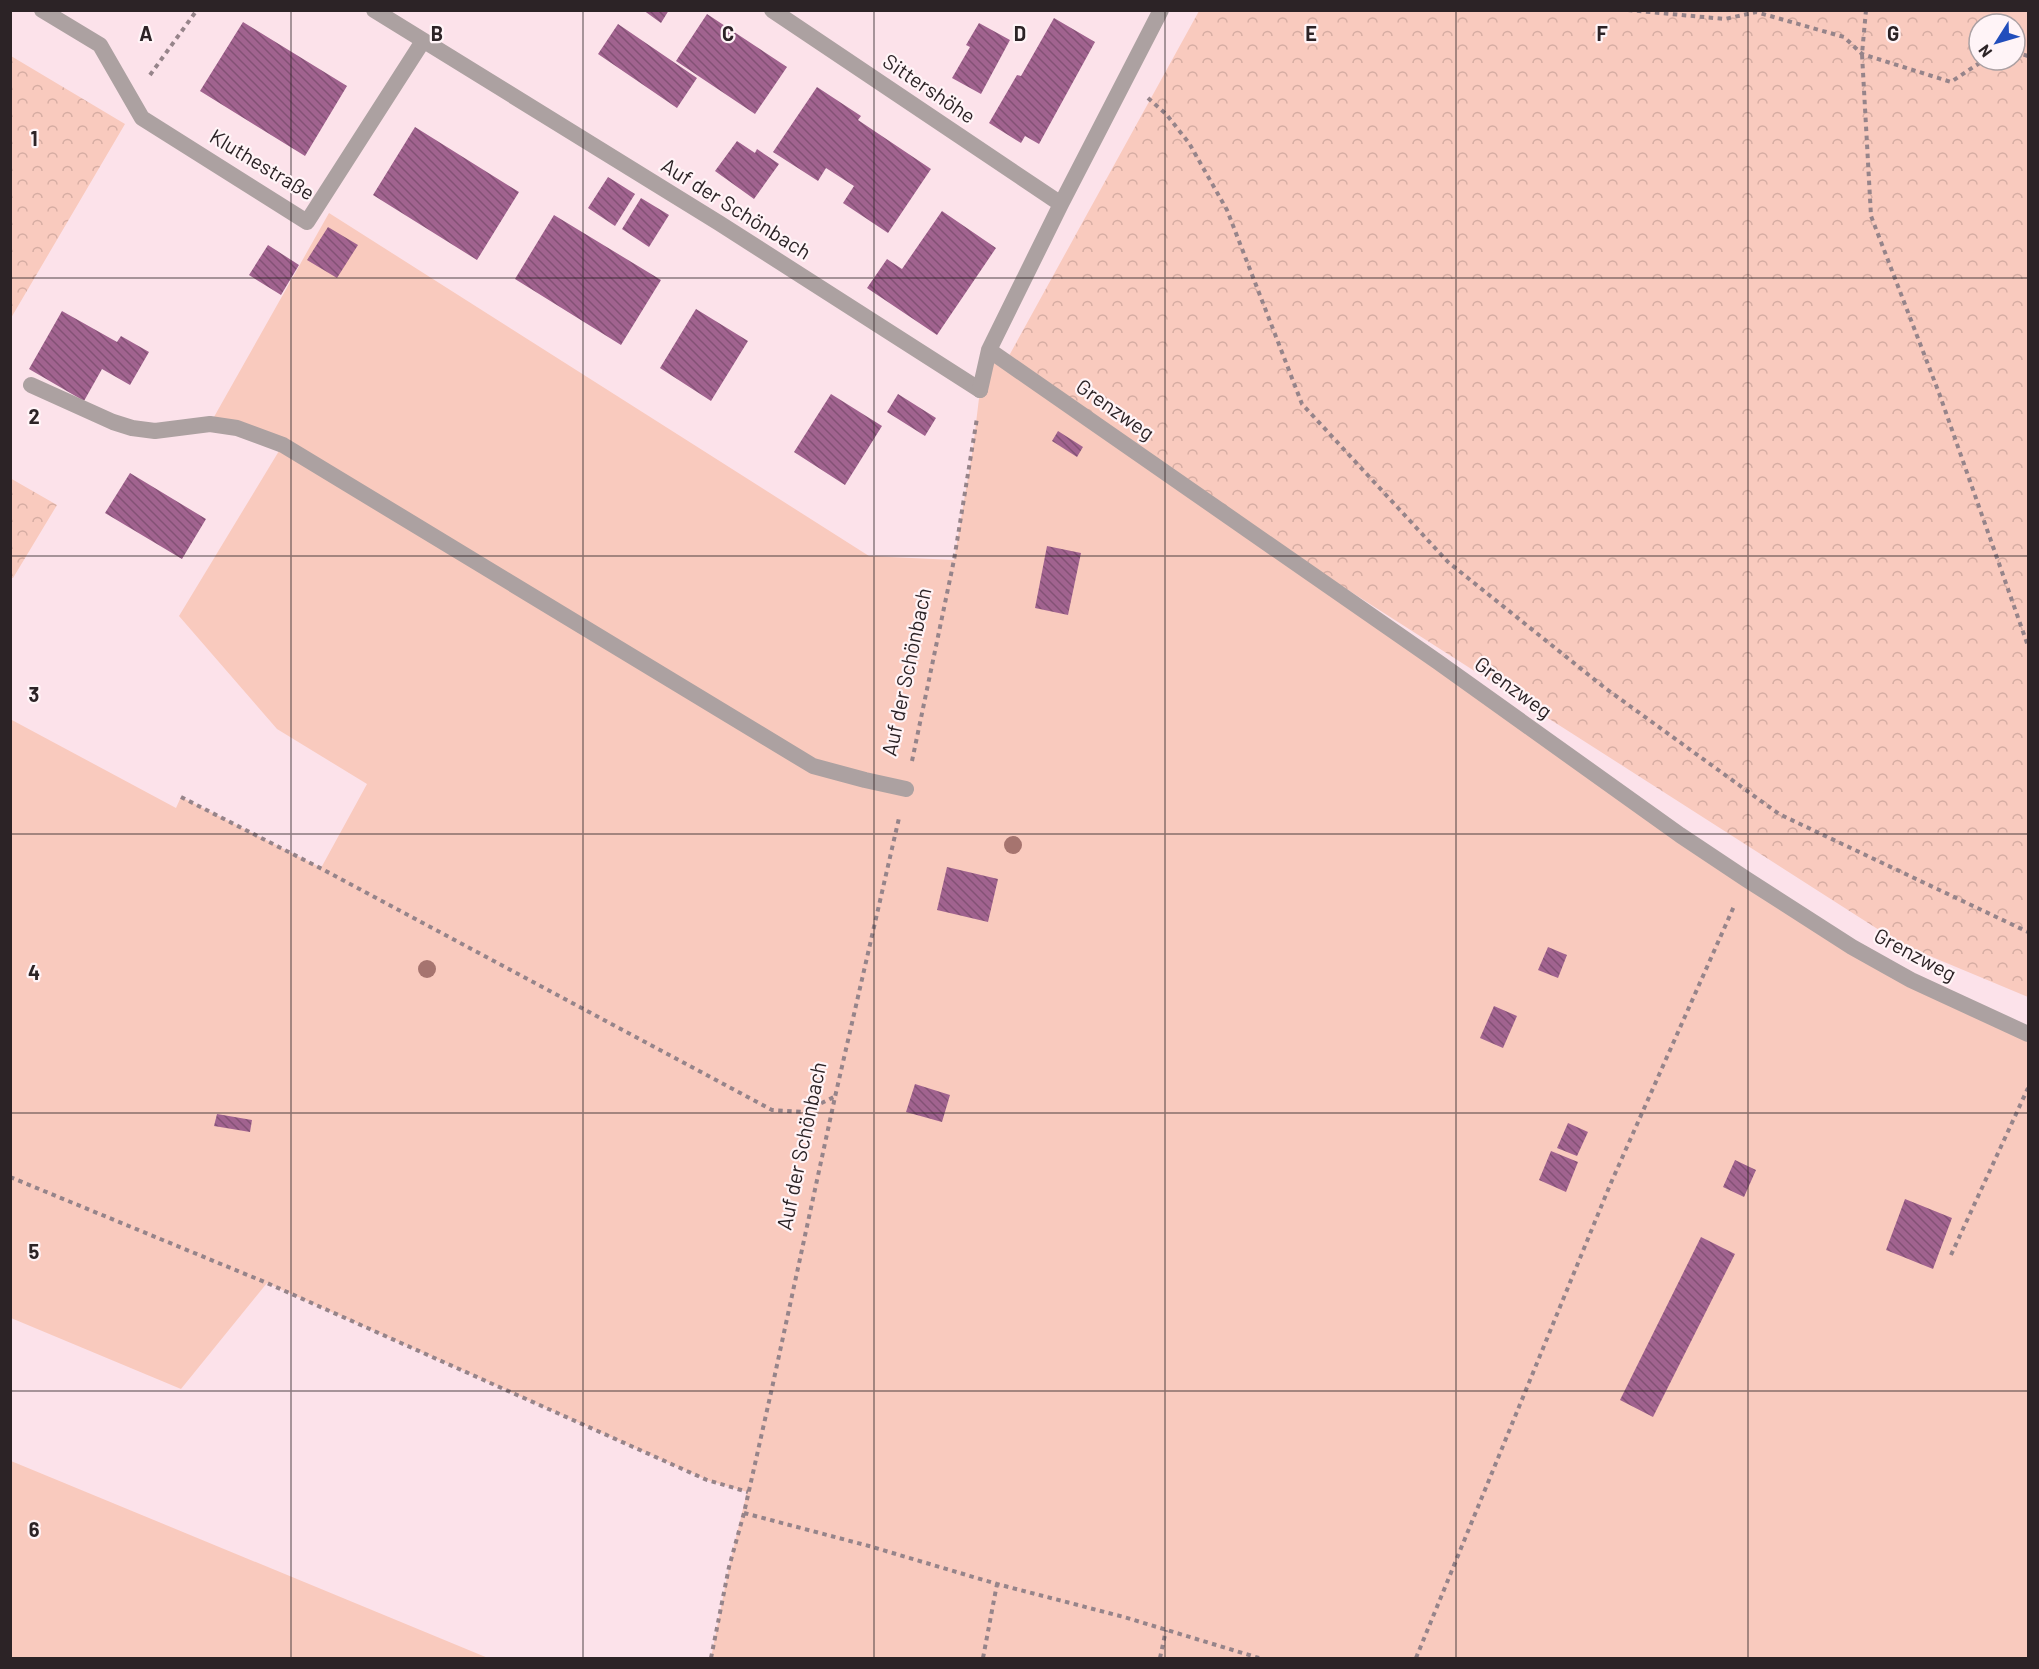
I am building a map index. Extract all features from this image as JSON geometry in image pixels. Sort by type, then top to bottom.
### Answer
[{"type":"street","name":"Kluthestraße","points":[[42,10],[100,45],[142,118],[306,222],[423,41]]},
{"type":"street","name":"Auf der Schönbach","points":[[374,10],[719,223],[980,390]]},
{"type":"street","name":"Sittershöhe","points":[[772,10],[1061,204]]},
{"type":"street","points":[[980,390],[989,350],[1124,79],[1161,10]]},
{"type":"street","name":"Grenzweg","points":[[989,350],[1746,879],[1852,947],[1911,981],[2028,1034]]},
{"type":"street","points":[[31,385],[132,429],[155,431],[210,424],[237,428],[282,445],[813,766],[906,789]]},
{"type":"path","points":[[127,91],[149,75],[197,10]]},
{"type":"path","points":[[1628,10],[1725,19],[1756,12],[1844,37],[1862,54],[1951,82],[1967,71]]},
{"type":"path","points":[[1866,10],[1862,54],[1871,216],[1940,393],[2028,646]]},
{"type":"path","points":[[1124,79],[1166,114],[1189,143],[1227,210],[1302,404],[1448,562],[1605,688],[1779,814],[2028,932]]},
{"type":"path","name":"Auf der Schönbach","points":[[711,1659],[729,1567],[744,1513],[835,1097],[906,789],[954,560],[973,448],[980,390]]},
{"type":"path","points":[[181,797],[332,874],[772,1110],[803,1112],[835,1097]]},
{"type":"path","points":[[1416,1659],[1610,1185],[1746,879]]},
{"type":"path","points":[[1951,1255],[2028,1088]]},
{"type":"path","points":[[10,1177],[267,1283],[707,1480],[748,1492]]},
{"type":"path","points":[[744,1513],[1166,1630],[1259,1659]]},
{"type":"path","points":[[983,1659],[997,1584]]},
{"type":"path","points":[[1160,1659],[1166,1630]]},
{"type":"green space","points":[[1199,11],[2028,11],[2028,997],[1901,944],[1173,478],[1005,363]]},
{"type":"green space","points":[[11,56],[125,124],[11,318]]},
{"type":"green space","points":[[329,213],[869,556],[954,560],[973,448],[980,390],[989,350],[1796,910],[2028,1034],[2028,1658],[711,1658],[747,1492],[707,1480],[267,1283],[181,1389],[11,1318],[10,719],[176,808],[181,797],[321,868],[367,784],[277,729],[179,616],[282,446],[210,424]]},
{"type":"green space","points":[[10,478],[57,505],[13,578],[10,577]]},
{"type":"green space","points":[[11,1461],[488,1658],[11,1658]]},
{"type":"building","points":[[643,10],[669,10],[661,23]]},
{"type":"building","points":[[707,14],[787,67],[755,114],[676,61]]},
{"type":"building","points":[[1054,18],[1095,42],[1039,144],[1025,136],[1021,143],[989,123],[1017,75],[1021,76]]},
{"type":"building","points":[[243,22],[347,86],[305,156],[200,91]]},
{"type":"building","points":[[979,23],[1010,40],[981,94],[952,78],[970,47],[966,45]]},
{"type":"building","points":[[618,24],[697,78],[677,108],[598,54]]},
{"type":"building","points":[[817,87],[861,116],[858,120],[931,169],[888,233],[843,203],[854,186],[826,168],[818,181],[773,152]]},
{"type":"building","points":[[415,127],[519,192],[477,260],[373,195]]},
{"type":"building","points":[[737,141],[755,153],[757,149],[779,164],[754,199],[715,171]]},
{"type":"building","points":[[608,177],[635,194],[615,226],[588,208]]},
{"type":"building","points":[[641,198],[669,215],[649,247],[622,229]]},
{"type":"building","points":[[942,211],[996,248],[937,335],[867,288],[887,259],[902,269]]},
{"type":"building","points":[[554,215],[661,280],[621,345],[515,279]]},
{"type":"building","points":[[328,227],[358,245],[337,278],[307,260]]},
{"type":"building","points":[[268,245],[299,265],[281,295],[249,275]]},
{"type":"building","points":[[696,309],[748,341],[711,401],[660,368]]},
{"type":"building","points":[[62,311],[117,342],[121,336],[149,352],[130,385],[102,369],[84,401],[29,369]]},
{"type":"building","points":[[831,394],[882,426],[845,485],[794,452]]},
{"type":"building","points":[[898,394],[936,418],[925,436],[887,412]]},
{"type":"building","points":[[1058,431],[1083,447],[1077,457],[1052,441]]},
{"type":"building","points":[[130,473],[206,519],[182,559],[105,513]]},
{"type":"building","points":[[1047,546],[1081,553],[1068,615],[1035,608]]},
{"type":"building","points":[[947,867],[998,879],[988,922],[937,910]]},
{"type":"building","points":[[1548,947],[1567,955],[1558,978],[1538,970]]},
{"type":"building","points":[[1494,1006],[1517,1016],[1503,1048],[1480,1038]]},
{"type":"building","points":[[915,1084],[950,1095],[942,1122],[906,1112]]},
{"type":"building","points":[[217,1114],[252,1120],[250,1132],[214,1126]]},
{"type":"building","points":[[1568,1123],[1588,1132],[1577,1156],[1557,1148]]},
{"type":"building","points":[[1551,1151],[1578,1162],[1566,1192],[1539,1180]]},
{"type":"building","points":[[1735,1160],[1756,1170],[1744,1197],[1723,1187]]},
{"type":"building","points":[[1905,1199],[1952,1218],[1933,1269],[1886,1250]]},
{"type":"building","points":[[1701,1237],[1735,1254],[1653,1417],[1620,1400]]}]
